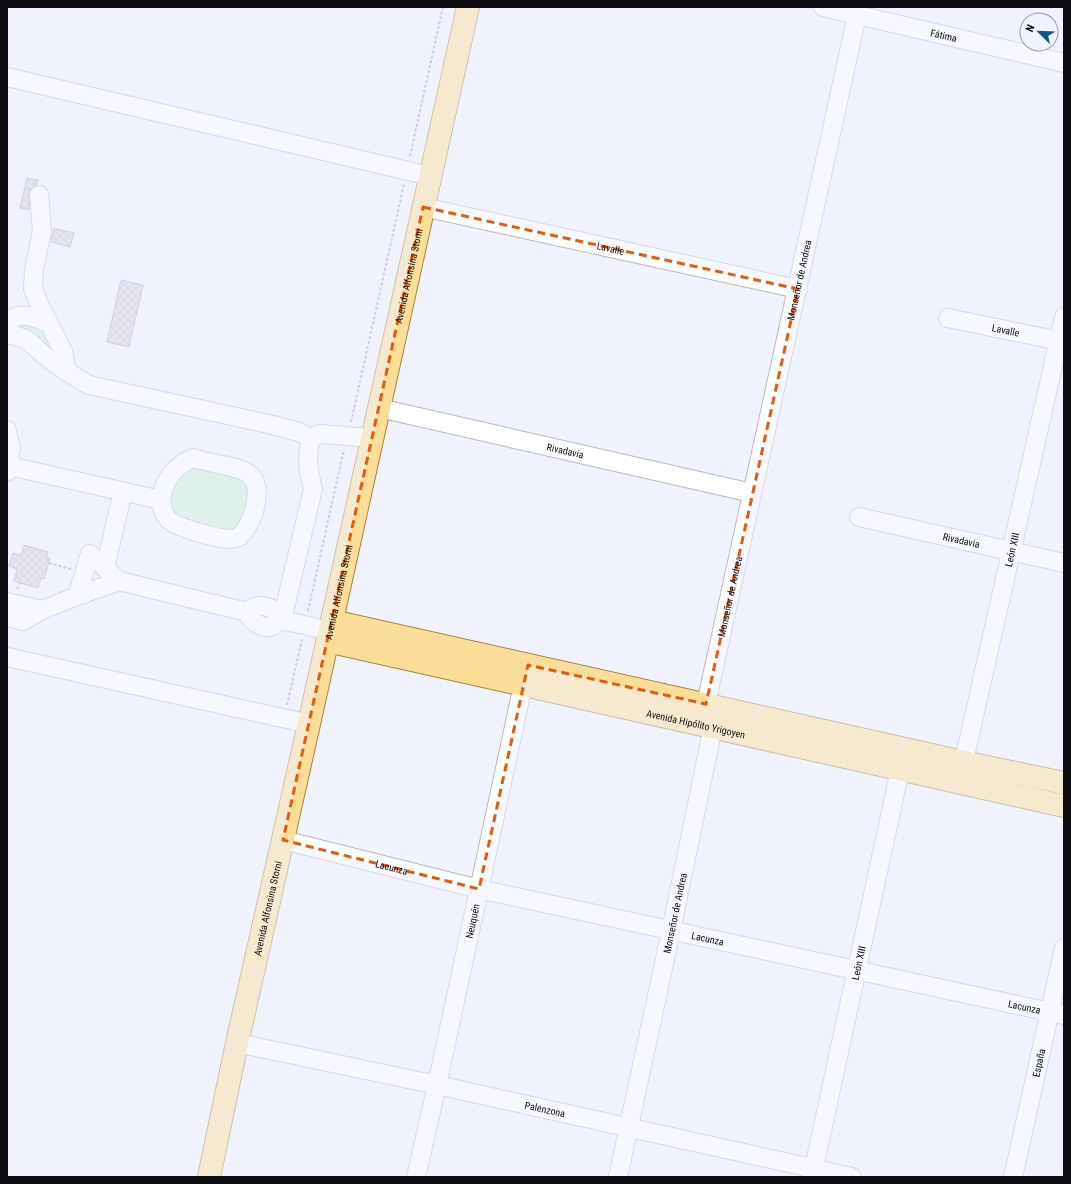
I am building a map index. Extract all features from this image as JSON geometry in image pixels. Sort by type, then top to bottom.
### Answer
[{"type":"main road","name":"Avenida Alfonsina Storni","points":[[209,1177],[237,1043],[468,7]]},
{"type":"main road","name":"Avenida Hipólito Yrigoyen","points":[[330,631],[525,675],[713,727],[902,759],[961,772],[1064,806]]},
{"type":"main road","name":"Avenida Hipólito Yrigoyen","points":[[525,675],[706,704],[902,759]]},
{"type":"main road","name":"Avenida Hipólito Yrigoyen","points":[[961,772],[1064,783]]},
{"type":"street","name":"Fátima","points":[[827,7],[857,16],[1064,63]]},
{"type":"street","name":"Monseñor de Andrea","points":[[618,1177],[713,727],[706,704],[857,16]]},
{"type":"street","points":[[7,77],[430,176]]},
{"type":"street","points":[[39,195],[42,231],[34,270],[33,289],[63,351],[67,372]]},
{"type":"street","name":"Lavalle","points":[[423,207],[798,289]]},
{"type":"street","points":[[7,327],[15,317],[22,316],[32,317],[49,323]]},
{"type":"street","name":"León XIII","points":[[961,772],[1010,552],[1061,342],[1064,317]]},
{"type":"street","name":"Lavalle","points":[[948,318],[1061,342]]},
{"type":"street","points":[[7,334],[18,335],[30,341],[45,356],[67,372],[89,385],[273,425],[299,432],[311,438]]},
{"type":"street","name":"Rivadavia","points":[[379,408],[752,493]]},
{"type":"street","points":[[7,430],[11,449],[8,469],[123,491],[161,500]]},
{"type":"street","points":[[282,620],[313,489],[308,469],[308,448],[311,438],[320,434],[372,438]]},
{"type":"street","points":[[193,458],[241,468],[250,474],[255,482],[257,493],[252,519],[246,530],[239,537],[230,539],[176,526],[167,519],[161,500],[165,483],[169,476],[184,462],[193,458]]},
{"type":"street","points":[[105,568],[123,491]]},
{"type":"street","name":"Rivadavia","points":[[859,517],[1064,563]]},
{"type":"street","points":[[77,596],[90,554],[119,581],[247,612],[250,609],[259,606],[268,607],[278,613],[282,620],[330,631]]},
{"type":"street","points":[[7,618],[23,621],[42,610],[119,581]]},
{"type":"street","points":[[7,602],[42,610]]},
{"type":"street","points":[[7,657],[309,724]]},
{"type":"street","name":"Neuquén","points":[[416,1177],[525,675]]},
{"type":"street","name":"León XIII","points":[[812,1173],[902,759]]},
{"type":"street","name":"Lacunza","points":[[283,840],[479,889],[1057,1014]]},
{"type":"street","name":"España","points":[[1013,1177],[1057,1014],[1064,948]]},
{"type":"street","name":"Palenzona","points":[[237,1043],[437,1085],[629,1128],[812,1173],[852,1177]]},
{"type":"path","points":[[284,718],[443,7]]},
{"type":"path","points":[[49,563],[84,573]]},
{"type":"highlighted area","points":[[423,207],[798,289],[706,704],[528,665],[479,889],[283,840]]},
{"type":"green space","points":[[15,322],[41,324],[53,351],[51,352],[14,328]]},
{"type":"green space","points":[[195,462],[252,483],[250,508],[234,533],[170,517],[168,485]]},
{"type":"building","points":[[27,178],[38,180],[36,185],[29,191],[30,210],[20,208]]},
{"type":"building","points":[[54,228],[74,233],[70,247],[51,242]]},
{"type":"building","points":[[121,280],[143,285],[129,347],[107,342]]},
{"type":"building","points":[[24,545],[48,552],[46,557],[50,558],[44,579],[41,578],[38,588],[14,581],[17,569],[9,566],[13,553],[21,556]]}]
